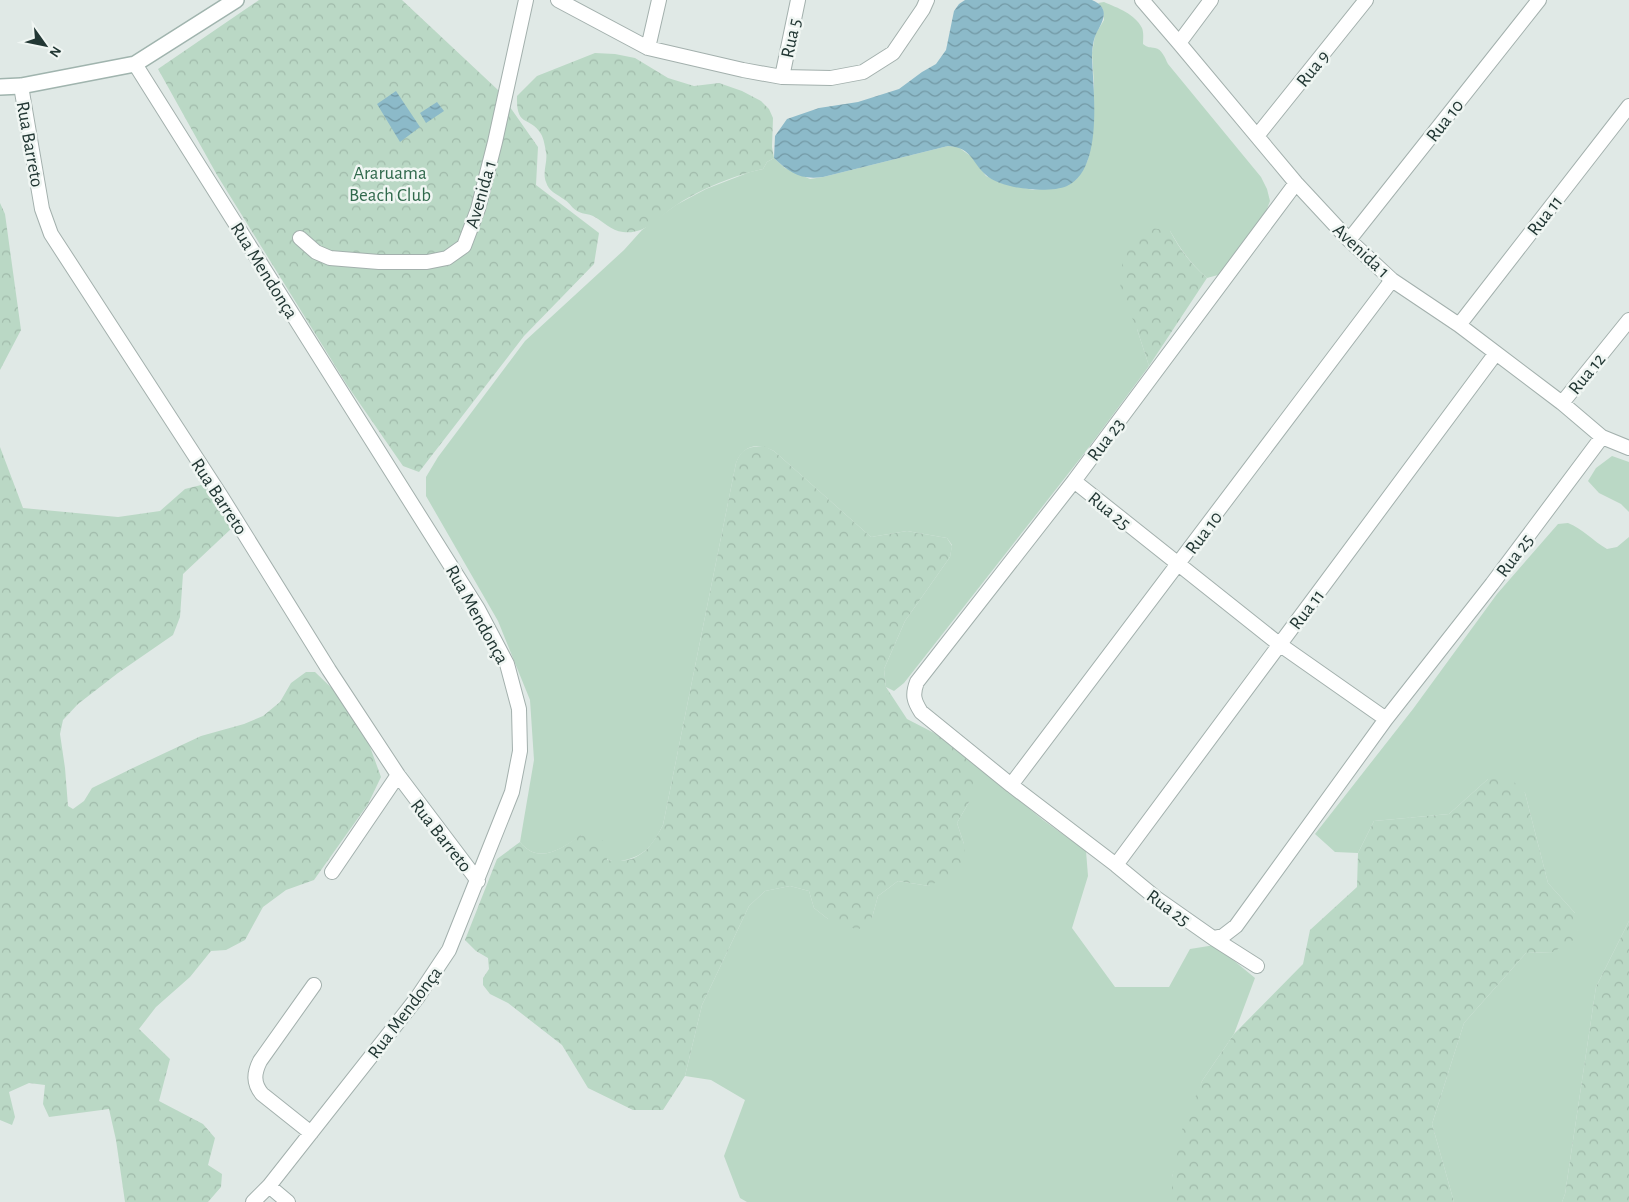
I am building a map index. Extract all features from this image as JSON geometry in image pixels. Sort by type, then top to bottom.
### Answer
[{"type":"street","points":[[0,87],[21,86],[135,64],[236,0]]},
{"type":"street","name":"Avenida 1","points":[[300,238],[316,252],[330,258],[379,262],[427,262],[447,258],[464,246],[478,209],[526,0]]},
{"type":"street","points":[[558,0],[648,48],[782,77],[831,78],[863,72],[893,53],[924,9],[928,0]]},
{"type":"street","points":[[648,48],[660,0]]},
{"type":"street","name":"Rua 5","points":[[782,77],[798,0]]},
{"type":"street","name":"Avenida 1","points":[[1142,0],[1296,183],[1349,240],[1392,280],[1459,325],[1562,403],[1602,437],[1629,448]]},
{"type":"street","points":[[1179,43],[1211,0]]},
{"type":"street","name":"Rua 9","points":[[1257,136],[1366,0]]},
{"type":"street","name":"Rua 10","points":[[1349,240],[1540,0]]},
{"type":"street","name":"Rua Mendonça","points":[[135,64],[478,609],[507,664],[519,709],[520,751],[512,792],[449,950],[417,998],[269,1186],[253,1202]]},
{"type":"street","name":"Rua Barreto","points":[[21,86],[42,208],[51,234],[221,496],[329,670],[398,775],[478,881]]},
{"type":"street","name":"Rua 11","points":[[1459,325],[1629,106]]},
{"type":"street","name":"Rua 23","points":[[912,693],[917,682],[1074,481],[1296,183]]},
{"type":"street","name":"Rua 10","points":[[1011,784],[1392,280]]},
{"type":"street","name":"Rua 12","points":[[1562,403],[1629,320]]},
{"type":"street","name":"Rua 11","points":[[1116,865],[1496,353]]},
{"type":"street","name":"Rua 25","points":[[912,693],[921,712],[1156,898],[1213,938],[1224,936],[1236,926],[1386,719],[1492,584],[1602,437]]},
{"type":"street","name":"Rua 25","points":[[1074,481],[1279,644],[1386,719]]},
{"type":"street","points":[[332,872],[398,775]]},
{"type":"street","points":[[1213,938],[1257,966]]},
{"type":"street","points":[[311,1133],[262,1094],[257,1088],[254,1079],[260,1061],[314,985]]},
{"type":"street","points":[[269,1186],[288,1202]]},
{"type":"green space","name":"Araruama Beach Club","points":[[259,0],[402,0],[498,90],[538,147],[536,185],[599,233],[594,264],[524,336],[419,472],[403,466],[347,385],[217,175],[158,69]]},
{"type":"green space","points":[[1104,2],[1126,12],[1139,23],[1143,30],[1143,44],[1161,52],[1168,64],[1261,177],[1270,201],[1265,214],[1247,242],[1218,275],[1207,278],[1186,256],[1170,231],[1137,329],[1149,366],[1086,451],[904,683],[894,691],[886,687],[884,669],[905,621],[950,557],[952,545],[947,538],[907,531],[871,537],[774,451],[757,446],[743,452],[736,463],[663,825],[660,832],[643,852],[632,858],[620,861],[611,861],[603,857],[581,835],[566,845],[550,852],[534,853],[527,849],[520,842],[534,760],[530,700],[498,621],[426,496],[426,477],[438,457],[525,341],[624,250],[642,230],[676,205],[706,189],[763,169],[767,162],[774,158],[785,168],[810,179],[948,146],[958,147],[972,157],[986,176],[1001,183],[1033,190],[1068,185],[1081,173],[1088,160],[1094,84],[1092,53],[1095,35],[1104,20],[1103,9],[1098,3]]},
{"type":"green space","points":[[595,53],[635,58],[668,78],[694,86],[719,83],[742,91],[761,101],[769,109],[773,118],[772,147],[774,158],[767,162],[763,169],[733,178],[694,195],[638,231],[619,231],[593,216],[577,211],[567,201],[551,191],[547,185],[543,138],[537,128],[521,118],[517,106],[517,96],[537,76]]},
{"type":"green space","points":[[0,203],[5,214],[21,330],[0,370]]},
{"type":"green space","points":[[1152,228],[1170,231],[1186,256],[1207,278],[1149,366],[1137,329],[1120,290],[1124,246]]},
{"type":"green space","points":[[764,446],[774,451],[871,537],[907,531],[947,538],[952,546],[950,557],[905,621],[884,669],[886,687],[907,719],[940,736],[968,758],[975,776],[969,802],[957,823],[964,844],[965,858],[958,871],[929,886],[898,881],[878,896],[872,918],[858,930],[828,919],[814,908],[809,891],[790,886],[765,891],[749,906],[702,1005],[685,1076],[663,1110],[633,1110],[588,1088],[562,1045],[508,1003],[490,994],[483,985],[483,978],[489,969],[488,958],[476,951],[465,940],[497,859],[520,842],[534,853],[542,854],[566,845],[580,835],[605,841],[607,860],[617,861],[634,858],[641,854],[658,834],[663,825],[736,463],[746,449]]},
{"type":"green space","points":[[0,447],[23,508],[118,517],[160,511],[185,489],[201,485],[220,504],[227,514],[232,528],[183,574],[180,617],[173,635],[118,673],[78,704],[63,720],[60,734],[68,806],[73,809],[84,801],[92,788],[201,736],[244,724],[263,716],[280,702],[291,683],[306,672],[315,672],[340,696],[365,733],[381,777],[368,804],[314,880],[286,890],[263,907],[245,940],[226,950],[211,951],[190,977],[156,1007],[139,1029],[170,1059],[159,1101],[203,1124],[215,1138],[208,1165],[222,1174],[221,1187],[208,1202],[125,1202],[116,1140],[109,1109],[49,1117],[43,1104],[45,1085],[29,1083],[9,1092],[15,1117],[12,1125],[0,1120]]},
{"type":"green space","points":[[1612,456],[1629,462],[1629,512],[1621,504],[1599,493],[1588,481],[1596,468]]},
{"type":"green space","points":[[1568,523],[1607,549],[1617,547],[1629,537],[1629,921],[1596,987],[1565,1194],[1562,1202],[1454,1202],[1432,1124],[1464,1023],[1526,953],[1553,952],[1575,913],[1548,883],[1525,793],[1488,779],[1449,814],[1374,821],[1358,853],[1335,852],[1315,834],[1413,709],[1497,594],[1558,524]]},
{"type":"green space","points":[[968,758],[1043,820],[1086,851],[1088,876],[1072,928],[1115,987],[1169,987],[1190,949],[1215,945],[1255,978],[1234,1034],[1202,1081],[1172,1177],[1172,1202],[747,1202],[740,1198],[724,1156],[745,1100],[711,1080],[685,1076],[702,1005],[749,906],[765,891],[790,886],[809,891],[814,908],[828,919],[872,918],[878,896],[898,881],[929,886],[964,844],[957,823],[969,802]]},
{"type":"green space","points":[[1510,778],[1525,793],[1548,883],[1575,913],[1575,939],[1553,952],[1526,953],[1464,1023],[1432,1124],[1454,1202],[1172,1202],[1172,1177],[1183,1126],[1202,1081],[1234,1034],[1303,964],[1310,930],[1357,887],[1358,853],[1374,821],[1449,814],[1488,779]]},
{"type":"green space","points":[[1629,921],[1629,1202],[1562,1202],[1565,1194],[1596,987]]},
{"type":"water","points":[[965,0],[1092,0],[1102,7],[1103,20],[1095,36],[1092,52],[1094,128],[1087,163],[1079,177],[1067,186],[1048,190],[1013,187],[993,180],[981,170],[971,156],[956,147],[948,146],[815,178],[796,174],[785,168],[774,158],[775,136],[787,119],[819,108],[858,102],[899,89],[936,64],[946,50],[954,11]]},
{"type":"water","points":[[396,91],[420,127],[400,142],[377,104]]},
{"type":"water","points":[[437,102],[444,111],[426,123],[420,113]]}]
